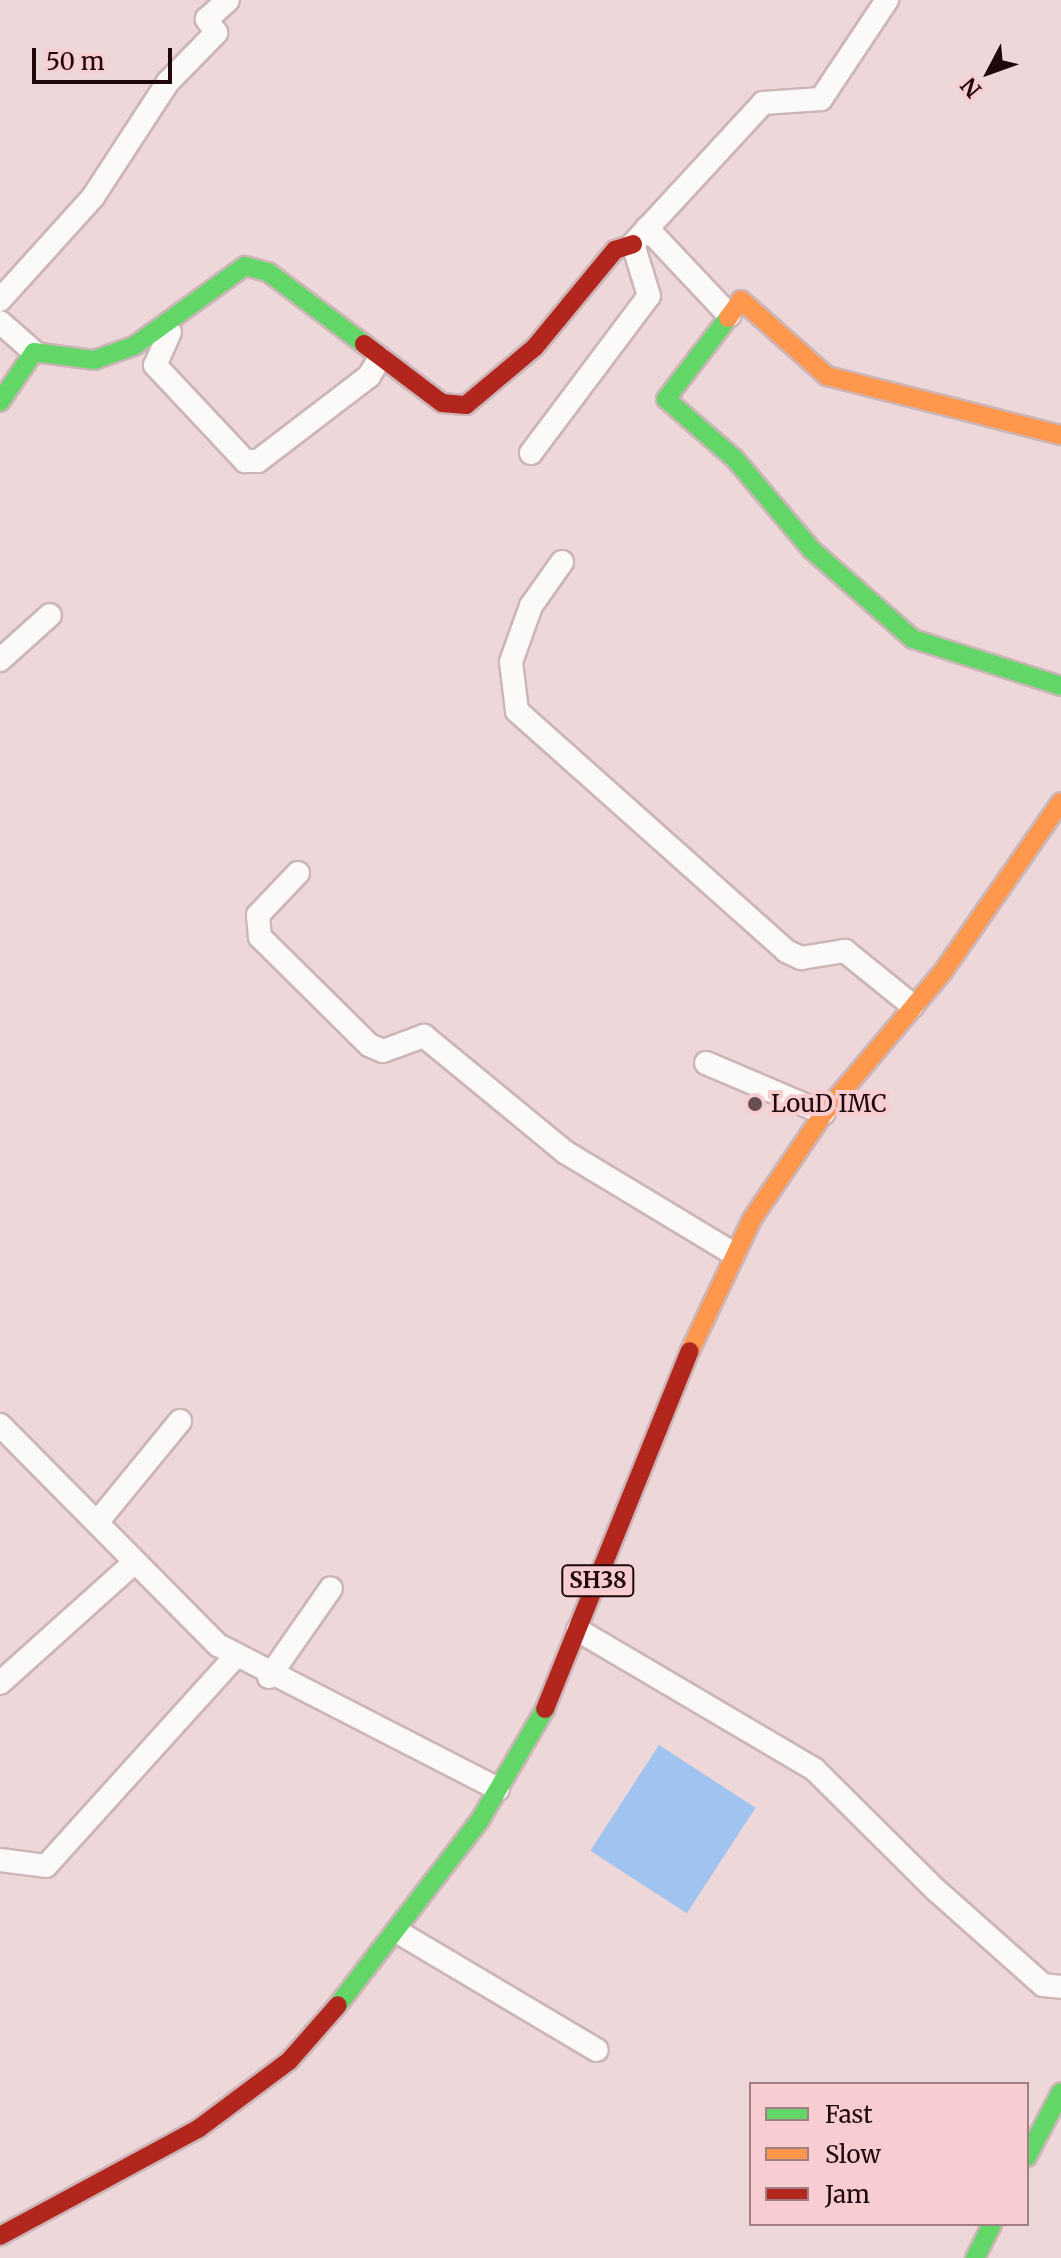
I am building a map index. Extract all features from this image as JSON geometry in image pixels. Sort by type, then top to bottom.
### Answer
[{"type":"main road","points":[[0,402],[34,352],[94,360],[168,328],[245,266],[268,272],[442,403],[466,405],[535,347],[615,250],[640,236]]},
{"type":"main road","points":[[1061,435],[827,376],[741,300],[666,399],[735,459],[812,550],[913,639],[1061,686]]},
{"type":"main road","name":"SH38","points":[[0,2236],[198,2129],[277,2070],[398,1932],[498,1789],[547,1706],[734,1254],[824,1113],[913,1006],[1061,802]]},
{"type":"main road","points":[[1029,2153],[1061,2092]]},
{"type":"main road","points":[[975,2258],[991,2226]]},
{"type":"street","points":[[0,300],[93,197],[168,82],[216,33],[207,19],[228,0]]},
{"type":"street","points":[[640,236],[763,103],[821,99],[887,0]]},
{"type":"street","points":[[640,236],[729,315]]},
{"type":"street","points":[[531,453],[649,296],[640,236]]},
{"type":"street","points":[[0,322],[34,352]]},
{"type":"street","points":[[168,328],[172,335],[154,353],[155,365],[245,461],[258,461],[357,386],[380,358]]},
{"type":"street","points":[[562,562],[531,606],[511,662],[517,711],[530,727],[786,951],[801,958],[845,951],[913,1006]]},
{"type":"street","points":[[0,660],[50,615]]},
{"type":"street","points":[[298,873],[258,915],[260,937],[369,1045],[383,1051],[424,1036],[565,1152],[734,1254]]},
{"type":"street","points":[[706,1063],[824,1113]]},
{"type":"street","points":[[99,1520],[180,1421]]},
{"type":"street","points":[[0,1425],[99,1520],[193,1624],[236,1656],[269,1677],[498,1789]]},
{"type":"street","points":[[0,1683],[135,1562]]},
{"type":"street","points":[[269,1677],[331,1588]]},
{"type":"street","points":[[578,1630],[814,1769],[936,1890],[1043,1985],[1061,1987]]},
{"type":"street","points":[[0,1860],[46,1866],[236,1656]]},
{"type":"street","points":[[398,1932],[597,2050]]},
{"type":"water","points":[[659,1745],[755,1808],[687,1913],[590,1851]]},
{"type":"traffic: fast","points":[[0,402],[34,352],[94,360],[134,346],[245,266],[268,272],[364,344]]},
{"type":"traffic: fast","points":[[728,318],[666,399],[735,459],[812,550],[913,639],[1061,686]]},
{"type":"traffic: fast","points":[[338,2005],[480,1820],[545,1709]]},
{"type":"traffic: fast","points":[[1029,2153],[1061,2092]]},
{"type":"traffic: fast","points":[[975,2258],[991,2226]]},
{"type":"traffic: slow","points":[[728,318],[741,300],[827,376],[1061,435]]},
{"type":"traffic: slow","points":[[690,1351],[752,1219],[824,1113],[942,973],[1061,802]]},
{"type":"traffic: jam","points":[[364,344],[442,403],[466,405],[535,347],[615,250],[633,244]]},
{"type":"traffic: jam","points":[[545,1709],[690,1351]]},
{"type":"traffic: jam","points":[[0,2236],[198,2129],[289,2061],[338,2005]]},
{"type":"place","name":"LouD IMC","points":[[755,1104]]}]
